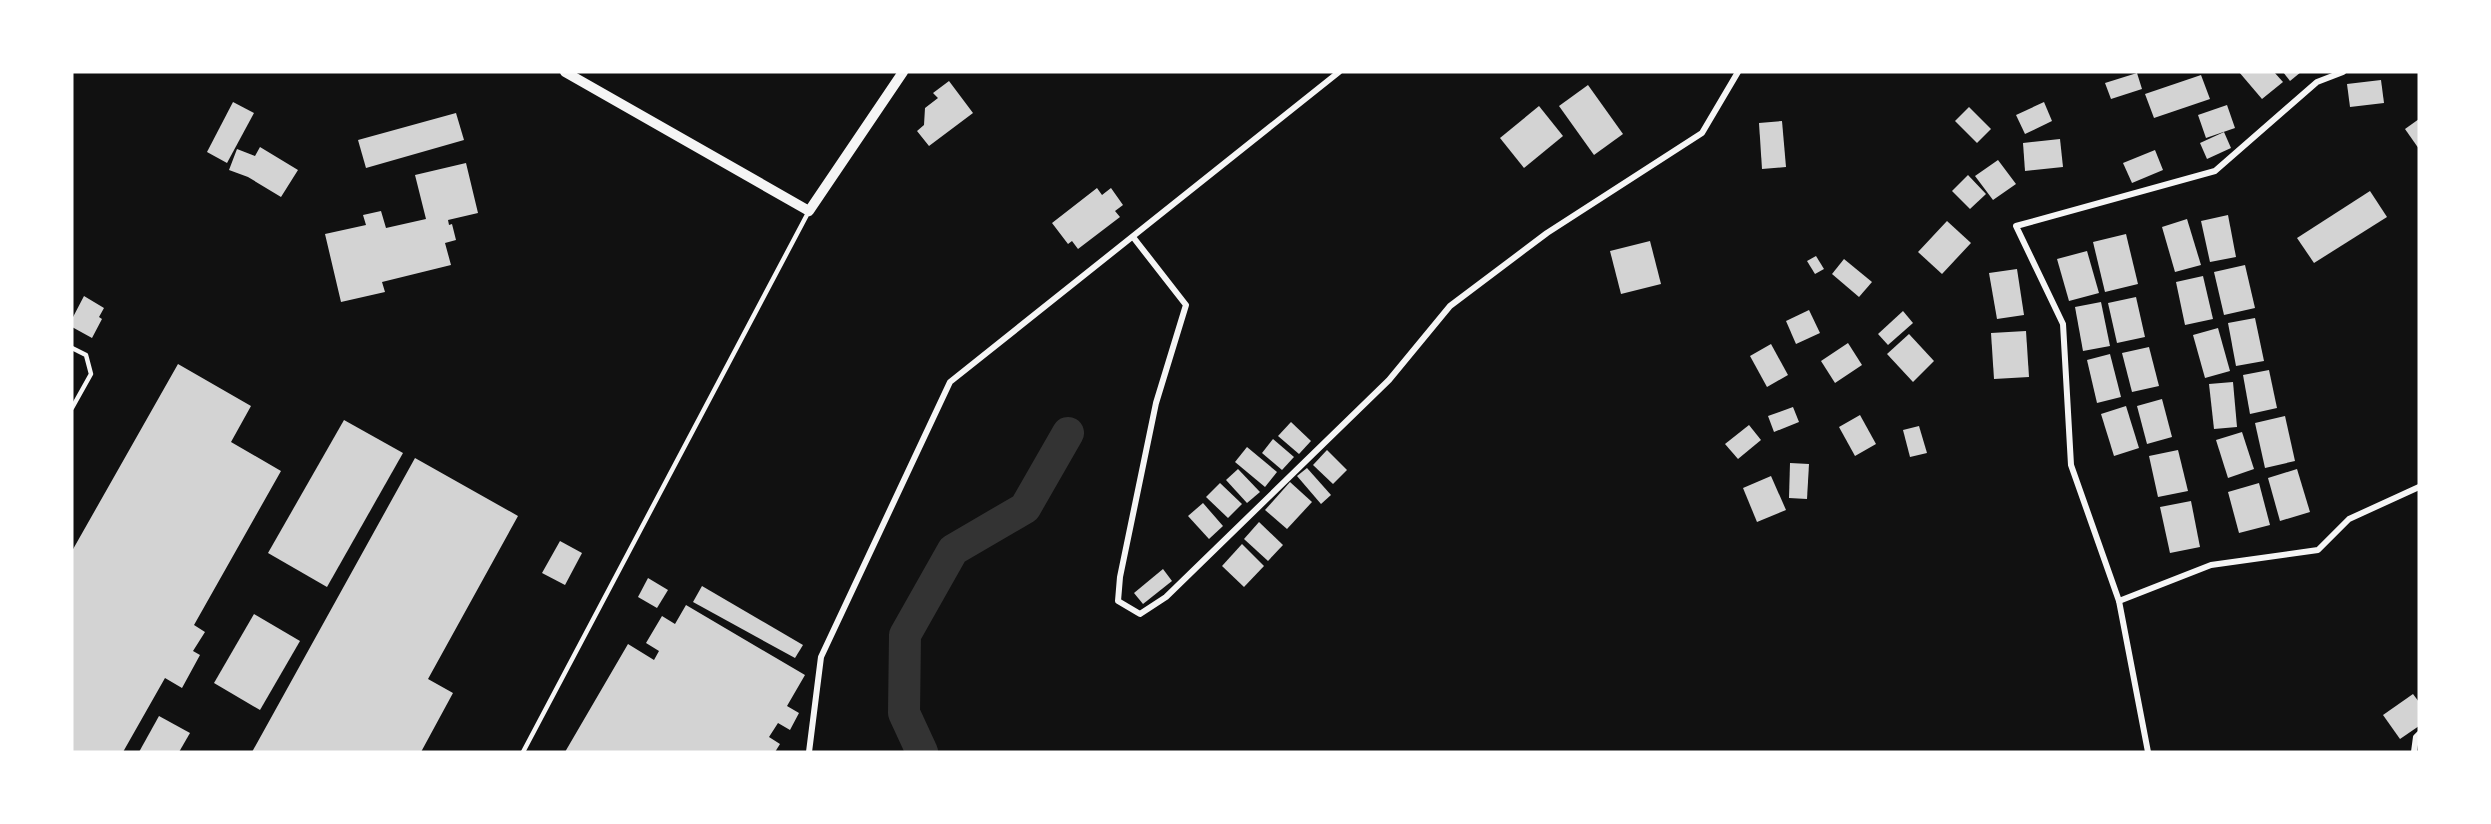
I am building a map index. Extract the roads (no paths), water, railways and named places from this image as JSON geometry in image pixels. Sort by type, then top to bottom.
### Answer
[{"type":"street","points":[[565,72],[809,211],[903,72]]},
{"type":"street","points":[[809,752],[821,657],[950,382],[1339,72]]},
{"type":"street","points":[[1133,237],[1186,305],[1156,403],[1120,577],[1118,600],[1140,614],[1166,597],[1389,380],[1450,306],[1547,233],[1702,133],[1738,72]]},
{"type":"street","points":[[2148,752],[2119,601],[2071,465],[2063,324],[2016,226],[2215,171],[2318,81],[2343,72]]},
{"type":"street","points":[[2119,601],[2211,566],[2318,550],[2349,519],[2419,488]]},
{"type":"street","points":[[2414,752],[2416,737],[2419,734]]},
{"type":"lane","points":[[523,752],[809,211]]},
{"type":"lane","points":[[72,348],[86,355],[91,374],[72,408]]},
{"type":"waterway","points":[[922,752],[904,713],[905,635],[953,550],[1025,508],[1068,433]]}]
